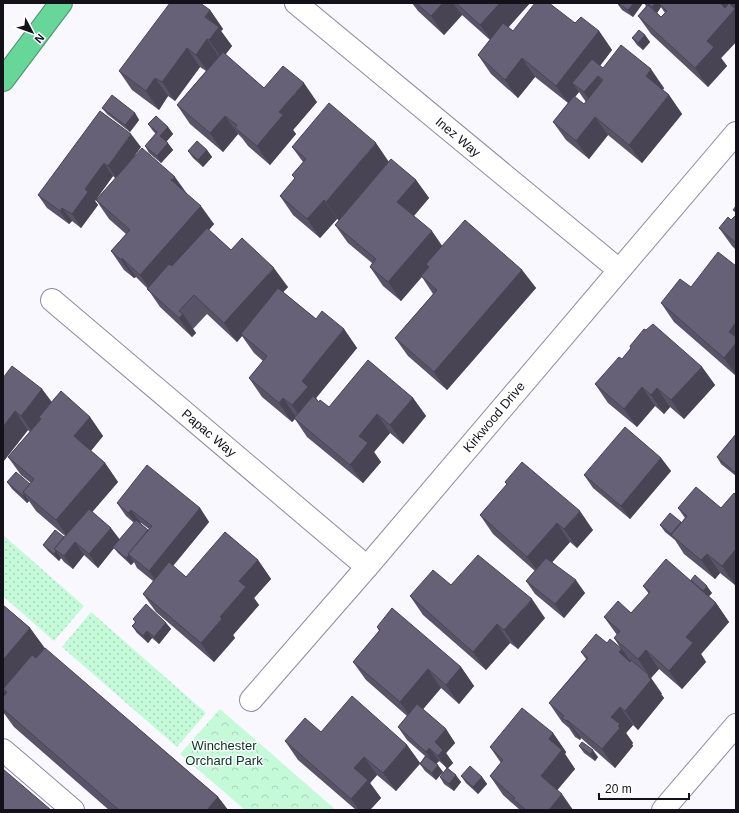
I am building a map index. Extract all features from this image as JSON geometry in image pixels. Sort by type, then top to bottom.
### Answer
[{"type":"highway","points":[[3,80],[61,3]]},
{"type":"street","name":"Inez Way","points":[[296,3],[619,270]]},
{"type":"street","name":"Kirkwood Drive","points":[[251,700],[367,567],[736,133]]},
{"type":"street","name":"Papac Way","points":[[52,300],[367,567]]},
{"type":"street","points":[[663,810],[736,725]]},
{"type":"street","points":[[3,750],[73,810]]},
{"type":"green space","points":[[3,535],[84,606],[54,641],[3,596]]},
{"type":"green space","points":[[91,612],[206,713],[177,747],[62,647]]},
{"type":"green space","name":"Winchester Orchard Park","points":[[220,709],[336,810],[245,810],[180,754]]},
{"type":"building","points":[[170,3],[200,3],[210,10],[205,17],[219,27],[209,40],[207,39],[196,55],[187,48],[162,82],[155,78],[146,91],[119,71]]},
{"type":"building","points":[[416,3],[443,3],[431,16]]},
{"type":"building","points":[[456,3],[500,3],[480,25]]},
{"type":"building","points":[[535,3],[549,3],[575,23],[581,17],[599,31],[556,86],[522,58],[505,80],[478,55],[503,23],[513,31]]},
{"type":"building","points":[[617,3],[634,3],[628,10]]},
{"type":"building","points":[[647,3],[655,3],[652,7]]},
{"type":"building","points":[[720,3],[725,8],[729,3],[735,9],[707,41],[714,47],[695,68],[638,16],[648,5],[661,17],[667,11],[659,4]]},
{"type":"building","points":[[639,30],[645,35],[638,43],[632,38]]},
{"type":"building","points":[[621,45],[651,69],[646,76],[669,95],[629,145],[595,117],[576,141],[553,122],[574,96],[584,104],[603,80],[598,76],[584,92],[572,83],[592,59],[603,68]]},
{"type":"building","points":[[223,52],[264,88],[283,66],[304,83],[279,112],[283,115],[257,146],[235,128],[237,125],[225,116],[210,133],[177,105]]},
{"type":"building","points":[[112,95],[135,113],[125,125],[102,108]]},
{"type":"building","points":[[329,103],[376,143],[326,202],[324,200],[307,219],[280,196],[295,178],[292,175],[306,159],[292,147]]},
{"type":"building","points":[[100,111],[131,134],[108,166],[104,163],[85,189],[88,192],[72,214],[62,208],[60,211],[38,195]]},
{"type":"building","points":[[156,116],[168,127],[160,136],[168,143],[157,156],[145,146],[157,132],[148,124]]},
{"type":"building","points":[[197,141],[207,150],[198,160],[188,151]]},
{"type":"building","points":[[142,148],[175,177],[171,180],[201,206],[140,275],[122,258],[121,260],[111,251],[130,230],[96,200]]},
{"type":"building","points":[[391,159],[416,180],[397,202],[432,231],[388,282],[370,267],[376,259],[335,225]]},
{"type":"building","points":[[736,215],[736,243],[719,228],[728,217],[731,220]]},
{"type":"building","points":[[465,220],[522,270],[434,372],[395,338],[437,290],[421,276],[429,267],[426,264]]},
{"type":"building","points":[[207,228],[231,250],[242,238],[274,268],[224,323],[194,295],[179,311],[183,314],[179,318],[147,289],[169,264],[172,266]]},
{"type":"building","points":[[718,252],[736,266],[736,322],[729,332],[736,337],[736,343],[724,358],[661,303],[680,279],[691,287]]},
{"type":"building","points":[[278,288],[316,319],[322,311],[344,329],[302,381],[308,387],[292,405],[283,398],[279,403],[249,378],[267,356],[241,334]]},
{"type":"building","points":[[653,324],[702,367],[671,400],[657,388],[651,395],[642,387],[624,409],[595,384],[619,357],[622,359],[631,348],[630,346],[644,329],[646,330]]},
{"type":"building","points":[[368,360],[413,398],[390,425],[377,414],[359,436],[368,443],[350,465],[294,418],[313,396],[319,402],[320,400],[329,407]]},
{"type":"building","points":[[12,366],[42,389],[21,416],[15,411],[3,427],[3,378]]},
{"type":"building","points":[[61,391],[90,417],[74,436],[105,463],[56,520],[23,492],[34,479],[8,457],[41,419],[39,417]]},
{"type":"building","points":[[625,427],[661,458],[621,506],[584,475]]},
{"type":"building","points":[[736,434],[736,473],[717,457]]},
{"type":"building","points":[[522,462],[580,511],[564,529],[557,523],[527,557],[480,515],[507,484],[505,482]]},
{"type":"building","points":[[147,465],[200,508],[149,571],[128,554],[152,526],[131,510],[128,513],[117,503]]},
{"type":"building","points":[[16,472],[30,484],[23,492],[23,496],[7,482]]},
{"type":"building","points":[[696,487],[721,508],[734,493],[736,495],[736,549],[722,566],[707,554],[701,560],[671,535],[687,516],[678,508]]},
{"type":"building","points":[[89,509],[111,528],[89,554],[75,542],[64,556],[54,549]]},
{"type":"building","points":[[670,513],[681,522],[671,534],[660,525]]},
{"type":"building","points":[[136,520],[148,530],[126,558],[113,547]]},
{"type":"building","points":[[55,530],[64,537],[54,549],[56,551],[54,554],[43,545]]},
{"type":"building","points":[[225,532],[258,560],[239,581],[246,587],[220,617],[222,619],[201,643],[143,594],[169,562],[186,577]]},
{"type":"building","points":[[478,555],[532,599],[504,630],[497,624],[473,652],[410,596],[433,570],[451,585]]},
{"type":"building","points":[[546,558],[576,580],[555,604],[526,581]]},
{"type":"building","points":[[666,559],[716,603],[686,637],[693,643],[669,671],[646,650],[638,659],[614,638],[620,631],[604,617],[618,601],[631,613],[650,592],[643,586]]},
{"type":"building","points":[[695,575],[707,586],[703,591],[691,580]]},
{"type":"building","points":[[146,604],[166,623],[154,637],[147,631],[143,636],[132,626],[136,622],[133,619]]},
{"type":"building","points":[[3,605],[30,628],[3,660]]},
{"type":"building","points":[[392,608],[461,667],[446,685],[428,669],[400,702],[353,662],[380,630],[377,627]]},
{"type":"building","points":[[596,634],[607,643],[610,639],[622,649],[619,652],[630,662],[631,660],[649,675],[648,676],[651,680],[625,711],[620,707],[611,717],[620,724],[618,726],[620,728],[602,749],[567,720],[562,718],[564,716],[549,703],[588,658],[581,652]]},
{"type":"building","points":[[45,648],[218,797],[207,810],[119,810],[3,709],[3,697],[7,692],[3,689],[32,655],[36,658]]},
{"type":"building","points":[[352,696],[407,745],[383,773],[364,757],[354,768],[368,780],[351,799],[285,741],[305,718],[321,732]]},
{"type":"building","points":[[417,704],[446,729],[435,742],[443,750],[438,756],[429,748],[426,752],[398,727]]},
{"type":"building","points":[[522,708],[553,733],[549,739],[562,750],[541,776],[562,794],[549,810],[526,810],[490,776],[503,760],[490,747]]},
{"type":"building","points":[[582,742],[593,750],[590,754],[579,746]]},
{"type":"building","points":[[426,756],[438,765],[432,773],[420,764]]},
{"type":"building","points":[[470,766],[482,777],[473,787],[461,776]]},
{"type":"building","points":[[447,768],[456,775],[449,784],[440,777]]},
{"type":"building","points":[[3,769],[51,810],[3,810]]}]
